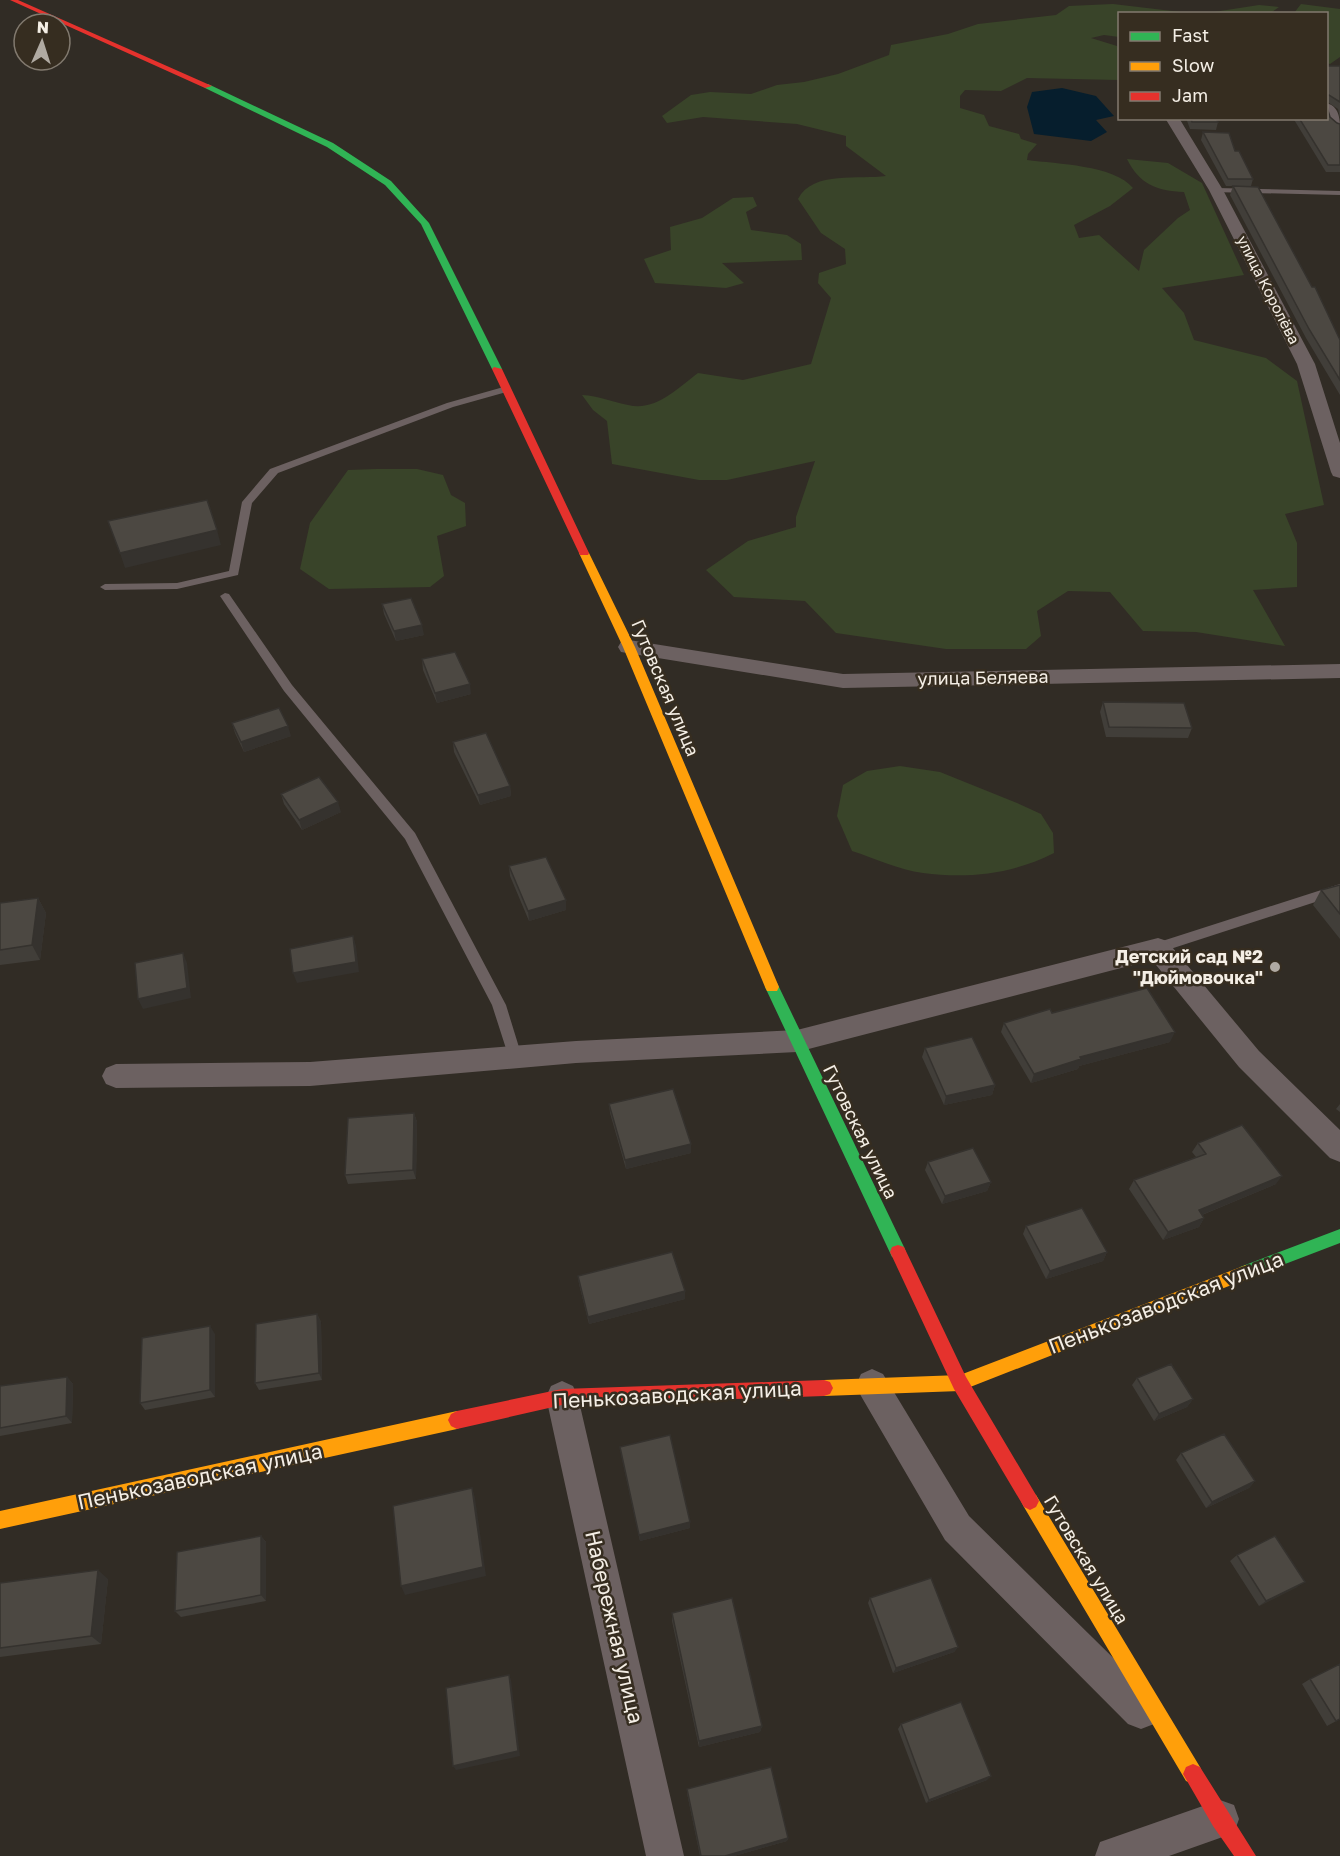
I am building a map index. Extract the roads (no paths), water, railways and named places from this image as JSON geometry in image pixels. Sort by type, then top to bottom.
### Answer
[{"type":"street","name":"Гутовская улица","points":[[13,0],[247,103],[330,145],[388,183],[425,223],[507,389],[628,646],[777,999],[960,1383],[1220,1819],[1246,1856]]},
{"type":"street","points":[[1328,110],[1340,125]]},
{"type":"street","name":"улица Королёва","points":[[1173,120],[1216,190],[1306,364],[1340,472]]},
{"type":"street","name":"улица Беляева","points":[[628,646],[843,681],[1340,671]]},
{"type":"street","points":[[116,1076],[310,1074],[576,1052],[797,1041],[1158,948],[1249,1059],[1340,1149]]},
{"type":"street","name":"Пенькозаводская улица","points":[[0,1521],[562,1397],[960,1383],[1340,1236]]},
{"type":"street","points":[[872,1385],[957,1528],[1096,1668],[1173,1740]]},
{"type":"street","name":"Набережная улица","points":[[562,1397],[665,1856]]},
{"type":"street","points":[[1114,1856],[1220,1819]]},
{"type":"lane","points":[[1216,190],[1340,193]]},
{"type":"lane","points":[[105,587],[177,586],[234,573],[247,502],[274,471],[450,405],[507,389]]},
{"type":"lane","points":[[225,596],[288,688],[410,836],[499,1005],[514,1057]]},
{"type":"lane","points":[[1158,948],[1340,889]]},
{"type":"water","points":[[1062,88],[1096,96],[1114,116],[1096,120],[1107,132],[1091,141],[1034,134],[1027,107],[1032,92]]},
{"type":"place","name":"Детский сад №2 \"Дюймовочка\"","points":[[1275,967]]}]
